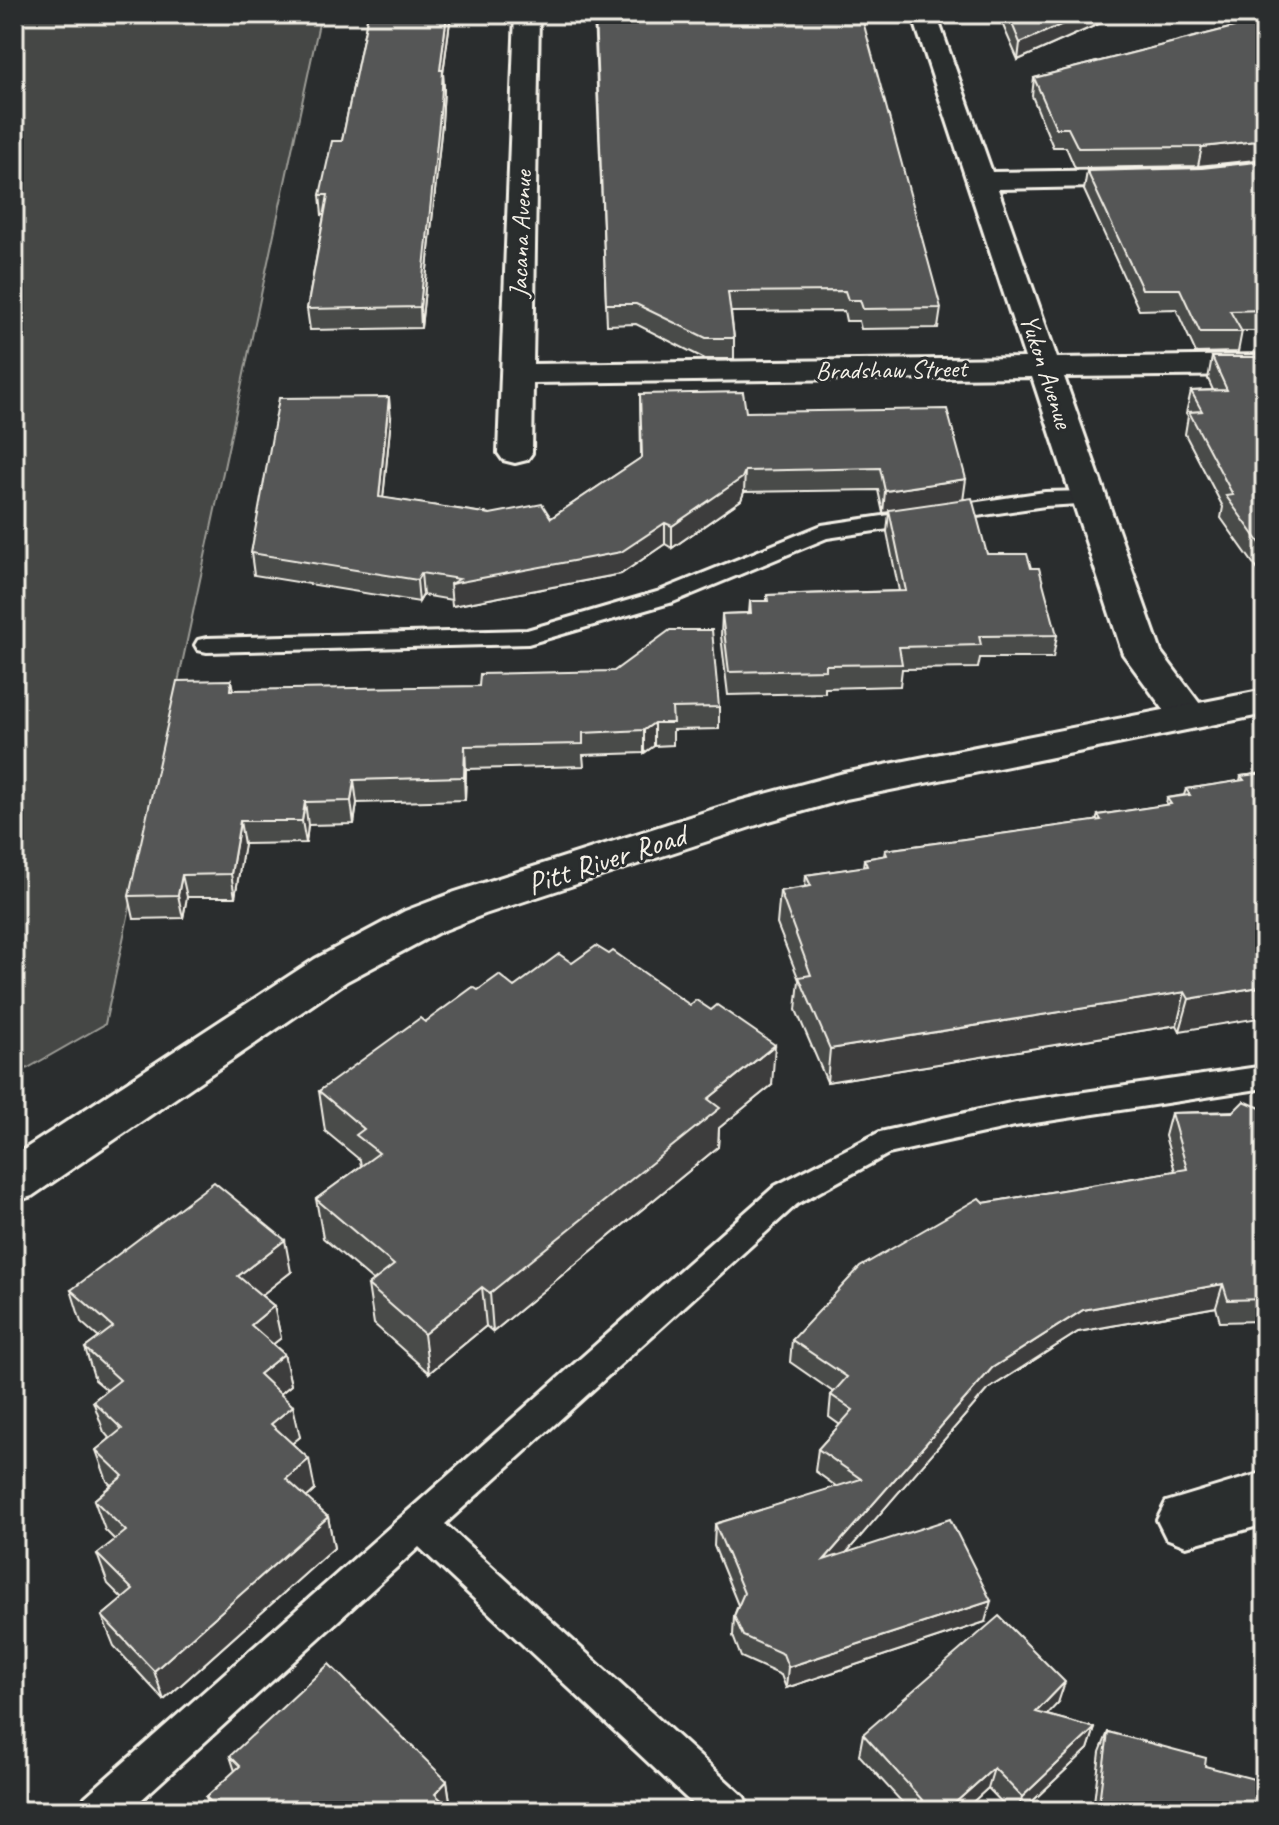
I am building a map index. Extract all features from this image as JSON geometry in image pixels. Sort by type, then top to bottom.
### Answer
[{"type":"street","name":"Jacana Avenue","points":[[515,453],[527,14]]},
{"type":"street","name":"Yukon Avenue","points":[[924,14],[1142,654],[1189,716]]},
{"type":"street","points":[[982,181],[1198,177],[1265,169]]},
{"type":"street","name":"Bradshaw Street","points":[[516,374],[1265,365]]},
{"type":"street","name":"Pitt River Road","points":[[14,1182],[263,1013],[342,964],[421,922],[658,842],[829,790],[1265,702]]},
{"type":"street","points":[[1186,1520],[1265,1498]]},
{"type":"lane","points":[[207,645],[528,637],[665,597],[822,532],[1045,499],[1088,498]]},
{"type":"lane","points":[[99,1811],[786,1195],[880,1144],[1015,1114],[1265,1077]]},
{"type":"lane","points":[[419,1523],[730,1811]]},
{"type":"shaded area","points":[[14,14],[321,14],[105,1024],[21,1072],[14,1071]]},
{"type":"building","points":[[368,14],[447,14],[420,307],[307,309],[328,195],[320,195],[332,141],[342,141]]},
{"type":"building","points":[[595,14],[861,14],[941,308],[863,309],[860,300],[848,300],[845,291],[728,292],[734,338],[706,338],[636,304],[606,304]]},
{"type":"building","points":[[1008,14],[1085,14],[1020,43]]},
{"type":"building","points":[[1265,19],[1265,140],[1202,147],[1078,148],[1068,128],[1056,128],[1034,78]]},
{"type":"building","points":[[1265,161],[1265,310],[1230,311],[1242,332],[1200,332],[1180,289],[1142,289],[1087,171],[1202,168]]},
{"type":"building","points":[[1212,357],[1258,357],[1265,369],[1265,550],[1226,496],[1233,495],[1189,412],[1202,411],[1191,391],[1227,390]]},
{"type":"building","points":[[743,392],[746,412],[947,409],[966,479],[885,491],[880,468],[745,471],[742,478],[672,526],[665,523],[621,552],[450,584],[459,579],[421,573],[417,580],[251,553],[279,398],[389,397],[379,497],[490,514],[542,504],[551,518],[642,457],[640,394]]},
{"type":"building","points":[[972,498],[987,554],[1027,554],[1031,568],[1039,568],[1057,635],[979,636],[981,645],[899,647],[902,664],[826,665],[826,670],[729,672],[722,614],[751,613],[750,601],[768,601],[767,595],[906,591],[889,510]]},
{"type":"building","points":[[670,630],[712,630],[719,707],[672,708],[673,723],[654,723],[644,730],[583,733],[583,744],[465,746],[464,777],[354,780],[351,801],[305,802],[302,821],[240,821],[231,874],[182,875],[178,895],[129,896],[177,681],[231,680],[230,690],[479,686],[480,674],[614,671]]},
{"type":"building","points":[[1265,773],[1265,986],[1189,999],[1185,992],[830,1049],[799,977],[811,975],[780,891],[811,886],[806,875],[867,866],[864,859],[887,855],[885,850],[1101,820],[1098,815],[1171,804],[1167,798],[1190,795],[1186,789],[1244,780],[1241,776]]},
{"type":"building","points":[[596,946],[609,954],[613,951],[690,1005],[696,1000],[711,1010],[717,1005],[775,1045],[708,1099],[720,1108],[490,1293],[482,1287],[424,1334],[368,1285],[394,1265],[316,1199],[379,1153],[356,1135],[364,1129],[319,1091],[420,1018],[425,1022],[473,987],[478,990],[499,975],[514,987],[559,954],[572,963]]},
{"type":"building","points":[[1244,1101],[1265,1110],[1265,1299],[1228,1300],[1223,1284],[1083,1310],[992,1368],[824,1560],[950,1519],[991,1601],[788,1667],[783,1654],[743,1636],[734,1616],[744,1593],[715,1524],[861,1479],[818,1449],[853,1410],[831,1395],[847,1377],[792,1340],[860,1267],[979,1198],[984,1203],[1187,1169],[1171,1113],[1233,1112]]},
{"type":"building","points":[[214,1182],[285,1240],[238,1276],[274,1306],[251,1325],[284,1354],[259,1374],[293,1406],[271,1424],[309,1459],[286,1479],[328,1517],[154,1671],[102,1616],[133,1590],[97,1554],[126,1531],[94,1500],[123,1476],[96,1450],[122,1429],[93,1401],[120,1380],[85,1348],[113,1327],[71,1290]]},
{"type":"building","points":[[999,1616],[1065,1682],[1036,1712],[1095,1728],[1022,1797],[994,1768],[946,1811],[932,1811],[863,1734]]},
{"type":"building","points":[[329,1664],[447,1781],[435,1794],[453,1811],[219,1811],[206,1797],[240,1766],[230,1756]]},
{"type":"building","points":[[1108,1732],[1206,1758],[1205,1766],[1265,1782],[1265,1811],[1098,1811]]}]
